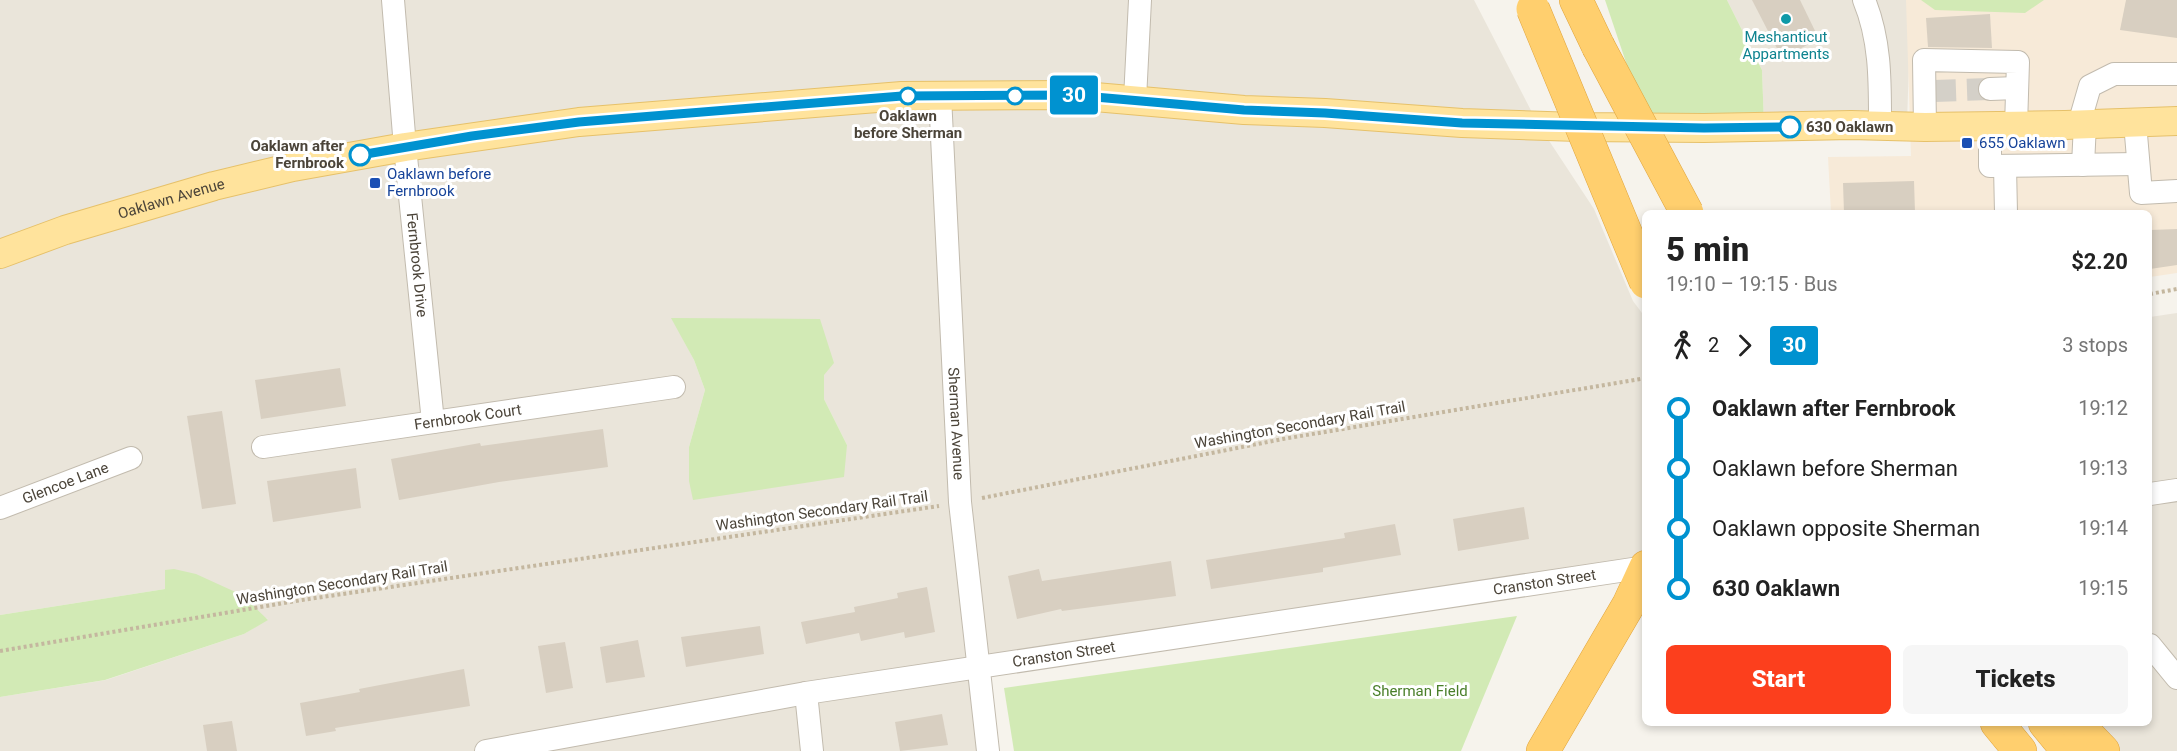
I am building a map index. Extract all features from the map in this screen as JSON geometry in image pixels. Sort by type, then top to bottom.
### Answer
[{"type":"highway","points":[[1576,0],[1685,210]]},
{"type":"highway","points":[[1531,5],[1617,179],[1642,223]]},
{"type":"highway","points":[[1531,5],[1642,272]]},
{"type":"highway","points":[[1543,751],[1629,604],[1642,576]]},
{"type":"highway","points":[[1999,726],[2020,751]]},
{"type":"highway","points":[[2047,726],[2068,751]]},
{"type":"highway","points":[[2079,726],[2103,751]]},
{"type":"main road","name":"Oaklawn Avenue","points":[[0,254],[65,230],[214,186],[293,167],[405,147],[579,122],[893,97],[1072,95],[1244,110],[1325,113],[1462,123],[1704,128],[1851,125],[1880,127],[2003,126],[2177,121]]},
{"type":"street","name":"Fernbrook Drive","points":[[393,0],[405,147],[433,422]]},
{"type":"street","points":[[1135,99],[1140,0]]},
{"type":"street","points":[[1864,0],[1872,19],[1879,55],[1880,127]]},
{"type":"street","points":[[1926,127],[1929,91],[1924,60],[2018,62],[2017,88],[1989,166],[2138,164]]},
{"type":"street","points":[[2083,165],[2082,124],[2090,86],[2114,74],[2177,74]]},
{"type":"street","points":[[1990,89],[2017,88]]},
{"type":"street","name":"Sherman Avenue","points":[[940,96],[960,502],[988,751]]},
{"type":"street","points":[[2135,123],[2141,193],[2177,191]]},
{"type":"street","points":[[2005,166],[2006,210]]},
{"type":"street","name":"Fernbrook Court","points":[[263,447],[674,387]]},
{"type":"street","name":"Glencoe Lane","points":[[0,508],[131,458]]},
{"type":"street","points":[[2152,494],[2177,490]]},
{"type":"street","name":"Cranston Street","points":[[486,751],[567,743],[806,693],[979,665],[1642,568]]},
{"type":"street","points":[[2152,647],[2176,677]]},
{"type":"street","points":[[806,693],[812,751]]},
{"type":"path","points":[[2152,294],[2177,289]]},
{"type":"path","name":"Washington Secondary Rail Trail","points":[[0,651],[302,600],[925,509],[1283,439],[1642,379]]},
{"type":"shaded area","points":[[0,0],[1474,0],[1538,124],[1594,209],[1633,301],[1642,313],[1642,566],[985,663],[992,751],[0,751],[0,697],[106,680],[244,634],[268,619],[165,589],[0,615]],"holes":[[[672,318],[824,375],[824,399],[847,445],[689,447],[705,390],[694,360]]]},
{"type":"shaded area","points":[[1727,0],[1911,0],[1907,123],[1764,125],[1762,70]]},
{"type":"shaded area","points":[[1906,0],[2177,0],[2177,273],[2152,277],[2152,210],[1831,210],[1828,157],[1911,156]]},
{"type":"shaded area","points":[[2177,313],[2177,751],[2107,751],[2082,726],[2152,726],[2152,317]]},
{"type":"green space","points":[[1605,0],[1727,0],[1762,70],[1764,125],[1662,126],[1639,101]]},
{"type":"green space","points":[[1921,0],[2044,0],[2025,13],[1935,10]]},
{"type":"green space","points":[[671,318],[820,319],[834,363],[824,375],[824,399],[847,445],[844,477],[693,500],[689,481],[689,447],[705,390],[694,360]]},
{"type":"green space","points":[[174,569],[196,574],[242,595],[268,620],[244,634],[105,680],[0,697],[0,615],[165,589],[165,570]]},
{"type":"green space","name":"Sherman Field","points":[[1517,616],[1461,751],[1014,751],[1004,688]]},
{"type":"building","name":"Meshanticut Appartments","points":[[1752,0],[1800,0],[1819,39],[1782,58]]},
{"type":"building","points":[[2126,0],[2177,0],[2177,38],[2120,30]]},
{"type":"building","points":[[1990,14],[1992,48],[1928,47],[1926,18]]},
{"type":"building","points":[[1914,181],[1915,210],[1844,210],[1843,183]]},
{"type":"building","points":[[2177,229],[2177,265],[2152,269],[2152,230]]},
{"type":"building","points":[[340,368],[346,406],[261,419],[255,380]]},
{"type":"building","points":[[222,411],[236,504],[202,509],[187,416]]},
{"type":"building","points":[[603,429],[608,467],[499,482],[399,500],[391,459],[480,443],[481,446]]},
{"type":"building","points":[[356,468],[361,508],[273,522],[267,481]]},
{"type":"building","points":[[1524,507],[1529,539],[1458,551],[1453,519]]},
{"type":"building","points":[[1395,524],[1401,555],[1323,568],[1323,572],[1211,589],[1206,560],[1345,538],[1344,533]]},
{"type":"building","points":[[1171,561],[1176,596],[1062,611],[1061,609],[1017,619],[1008,576],[1039,569],[1042,581]]},
{"type":"building","points":[[927,587],[935,632],[905,638],[904,632],[861,641],[859,633],[806,644],[801,622],[855,612],[854,607],[898,598],[897,593]]},
{"type":"building","points":[[760,626],[764,654],[686,667],[681,637]]},
{"type":"building","points":[[638,640],[645,677],[606,683],[600,647]]},
{"type":"building","points":[[565,642],[573,688],[546,693],[538,646]]},
{"type":"building","points":[[464,669],[470,706],[335,728],[336,731],[306,736],[300,703]]},
{"type":"building","points":[[942,714],[948,745],[900,751],[895,722]]},
{"type":"building","points":[[232,721],[237,751],[207,751],[203,725]]},
{"type":"tunnel","points":[[1934,91],[1990,89]]},
{"type":"bus line","name":"30","points":[[360,155],[472,136],[579,122],[902,96],[1072,95],[1244,110],[1325,113],[1462,123],[1578,127],[1790,127]]},
{"type":"place","name":"Meshanticut Appartments","points":[[1786,19]]},
{"type":"place","name":"Oaklawn before Sherman","points":[[908,96]]},
{"type":"place","name":"630 Oaklawn","points":[[1790,127]]},
{"type":"place","name":"655 Oaklawn","points":[[1967,143]]},
{"type":"place","name":"Oaklawn after Fernbrook","points":[[360,155]]},
{"type":"place","name":"Oaklawn before Fernbrook","points":[[375,183]]}]
